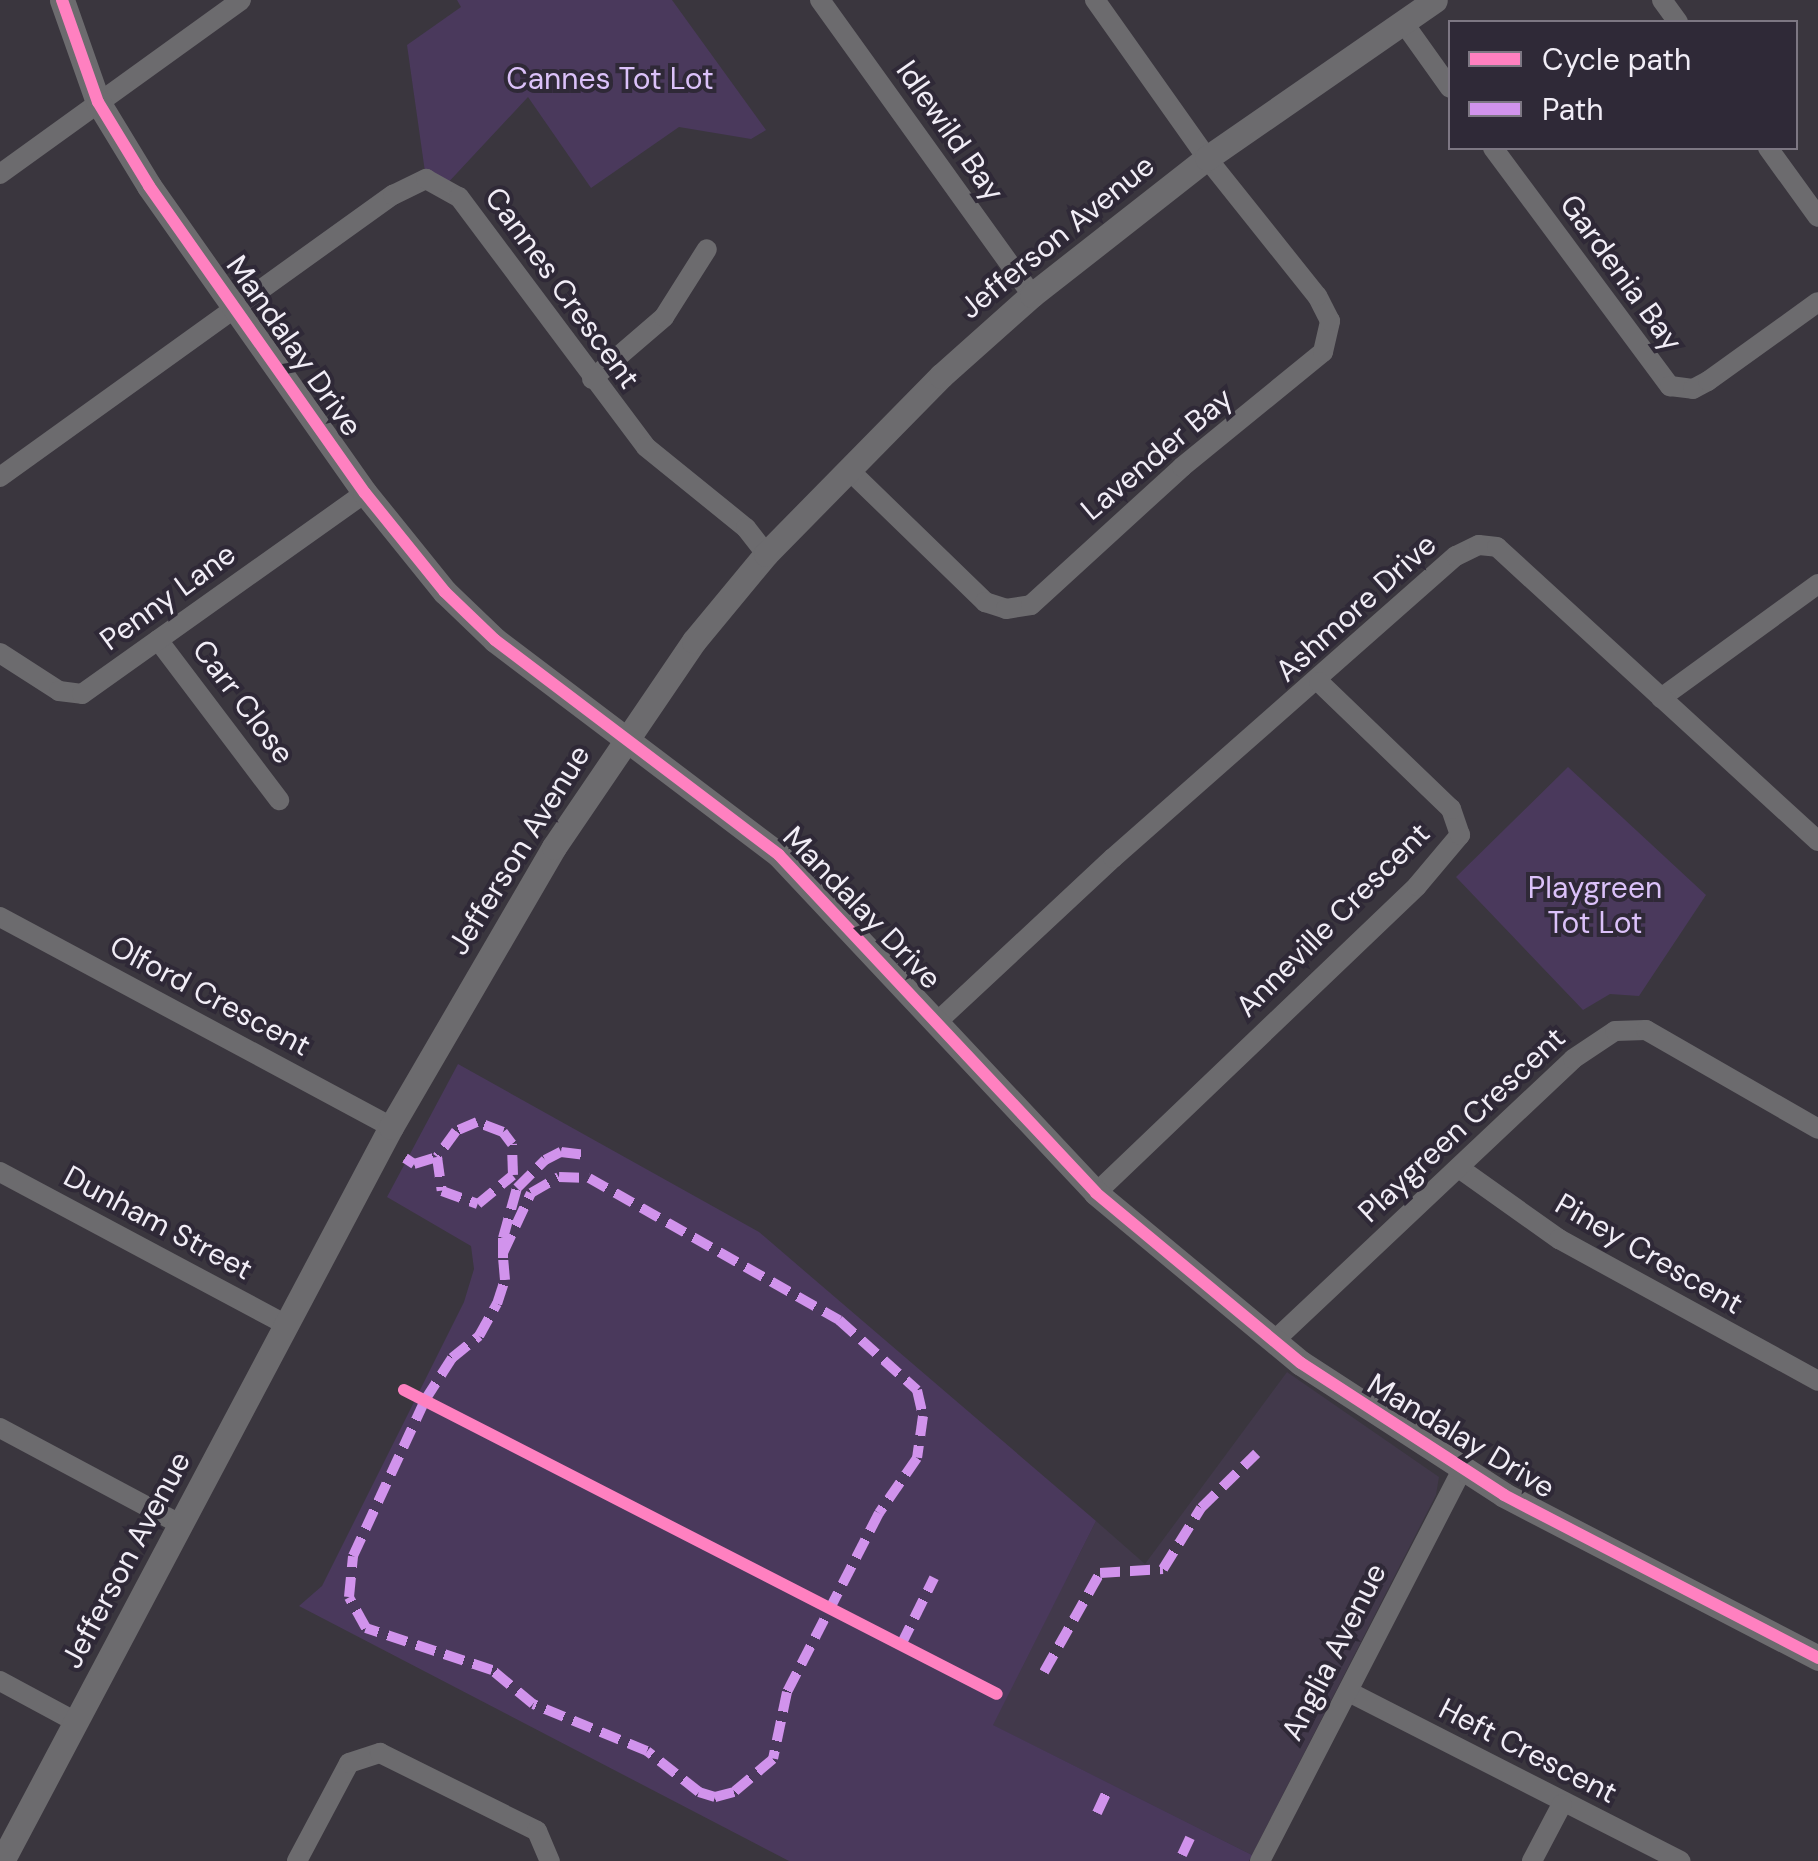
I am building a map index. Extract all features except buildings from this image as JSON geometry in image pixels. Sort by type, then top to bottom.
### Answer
[{"type":"street","name":"Mandalay Drive","points":[[62,0],[98,102],[366,493],[446,592],[495,640],[628,737],[816,889],[1096,1193],[1273,1342],[1462,1470],[1818,1658]]},
{"type":"street","points":[[0,174],[241,0]]},
{"type":"street","name":"Idlewild Bay","points":[[820,0],[1032,294]]},
{"type":"street","points":[[1095,0],[1207,158]]},
{"type":"street","name":"Jefferson Avenue","points":[[2,1861],[392,1127],[554,847],[694,640],[766,554],[1032,294],[1207,158],[1435,0]]},
{"type":"street","points":[[1403,22],[1448,85]]},
{"type":"street","name":"Gardenia Bay","points":[[1494,150],[1670,386],[1693,389],[1708,381],[1818,302]]},
{"type":"street","points":[[1769,150],[1818,216]]},
{"type":"street","name":"Lavender Bay","points":[[849,470],[985,602],[1006,609],[1031,605],[1182,467],[1304,371],[1329,339],[1324,307],[1207,158]]},
{"type":"street","name":"Cannes Crescent","points":[[238,307],[393,195],[426,179],[459,197],[592,380],[646,447],[746,528],[766,554]]},
{"type":"street","points":[[592,380],[664,316],[707,249]]},
{"type":"street","points":[[0,477],[238,307]]},
{"type":"street","name":"Penny Lane","points":[[0,653],[59,692],[82,694],[366,493]]},
{"type":"street","name":"Ashmore Drive","points":[[937,1022],[1113,858],[1319,682],[1456,556],[1479,546],[1498,547],[1818,842]]},
{"type":"street","points":[[1660,698],[1818,584]]},
{"type":"street","name":"Carr Close","points":[[158,640],[279,800]]},
{"type":"street","name":"Anneville Crescent","points":[[1096,1193],[1416,886],[1460,835],[1451,809],[1319,682]]},
{"type":"street","name":"Olford Crescent","points":[[0,917],[392,1127]]},
{"type":"street","name":"Playgreen Crescent","points":[[1273,1342],[1573,1058],[1615,1031],[1646,1030],[1818,1129]]},
{"type":"street","name":"Piney Crescent","points":[[1459,1168],[1559,1239],[1818,1381]]},
{"type":"street","name":"Dunham Street","points":[[0,1172],[288,1326]]},
{"type":"street","points":[[0,1428],[182,1525]]},
{"type":"street","name":"Anglia Avenue","points":[[1260,1861],[1462,1470]]},
{"type":"street","points":[[0,1681],[76,1722]]},
{"type":"street","name":"Heft Crescent","points":[[1349,1692],[1680,1861]]},
{"type":"street","points":[[296,1861],[349,1763],[380,1753],[538,1831],[550,1861]]},
{"type":"street","points":[[1532,1861],[1562,1804]]},
{"type":"shaded area","points":[[1287,1372],[1439,1477],[1436,1495],[1252,1855],[992,1725],[1096,1521],[1145,1564]]},
{"type":"green space","name":"Cannes Tot Lot","points":[[457,0],[672,0],[766,130],[751,139],[679,127],[591,188],[528,97],[444,187],[426,179],[407,45],[461,7]]},
{"type":"green space","name":"Playgreen Tot Lot","points":[[1568,767],[1706,895],[1639,996],[1610,994],[1583,1010],[1456,877]]},
{"type":"green space","points":[[458,1064],[759,1232],[1096,1521],[993,1725],[1252,1855],[1249,1861],[789,1861],[299,1606],[322,1586],[464,1302],[474,1269],[471,1246],[387,1197]]},
{"type":"marked path","points":[[405,1158],[414,1164],[437,1157],[442,1191],[478,1204],[513,1175],[512,1144],[503,1132],[477,1122],[456,1131],[437,1157]]},
{"type":"marked path","points":[[503,1253],[531,1193],[559,1177],[589,1178],[839,1320],[917,1390],[923,1416],[917,1458],[879,1513],[787,1692],[773,1759],[734,1792],[715,1797],[699,1792],[647,1751],[533,1704],[492,1670],[366,1628],[349,1597],[353,1556],[425,1400],[452,1358],[479,1336],[497,1304],[505,1280],[503,1258],[503,1238],[517,1188],[545,1160],[561,1152],[586,1155]]},
{"type":"marked path","points":[[1044,1672],[1100,1573],[1163,1569],[1201,1508],[1257,1453]]},
{"type":"marked path","points":[[901,1645],[934,1578]]},
{"type":"marked path","points":[[1097,1813],[1106,1794]]},
{"type":"marked path","points":[[1182,1855],[1190,1838]]},
{"type":"cycle path","points":[[62,0],[98,102],[149,186],[365,493],[445,592],[495,640],[779,855],[1096,1193],[1301,1363],[1504,1495],[1818,1658]]},
{"type":"cycle path","points":[[404,1390],[997,1694]]}]
